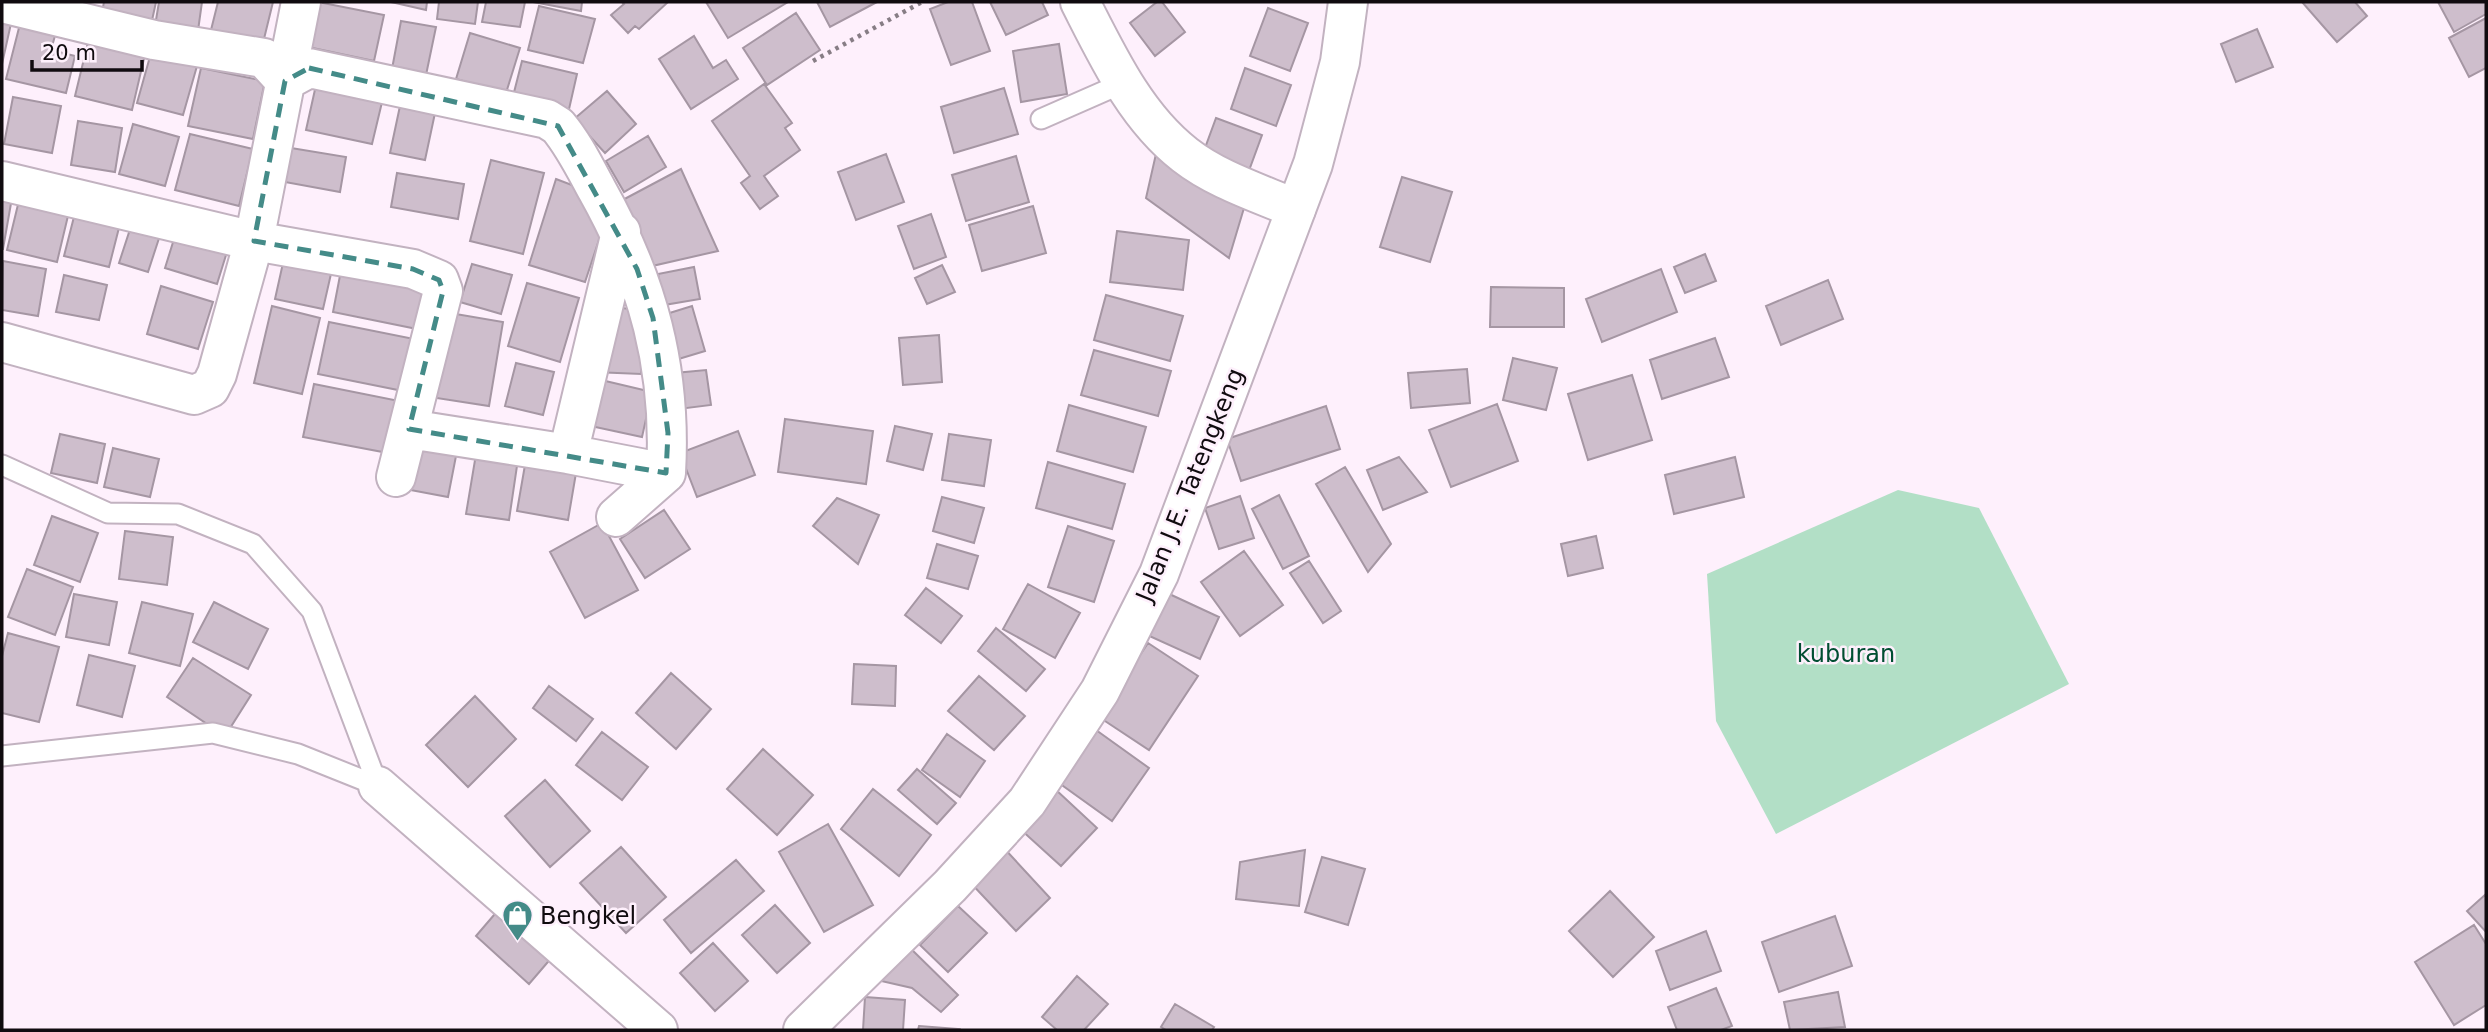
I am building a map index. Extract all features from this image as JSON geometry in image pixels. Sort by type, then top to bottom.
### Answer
[{"type":"street","points":[[2,342],[194,395],[204,393],[217,374],[254,241],[301,2]]},
{"type":"street","points":[[1080,2],[1123,83],[1163,137],[1188,157],[1224,178],[1296,209]]},
{"type":"street","name":"Jalan J.E. Tatengkeng","points":[[803,1030],[950,886],[1027,802],[1100,691],[1159,574],[1313,164],[1340,62],[1348,2]]},
{"type":"street","points":[[2,3],[154,40],[264,58],[285,81]]},
{"type":"street","points":[[285,81],[309,68],[547,119],[558,126],[569,139],[621,232],[653,318],[668,433],[666,473],[616,517]]},
{"type":"street","points":[[2,181],[254,241],[414,269],[439,280],[443,291],[396,477]]},
{"type":"street","points":[[568,454],[621,232]]},
{"type":"street","points":[[409,429],[568,454],[666,473]]},
{"type":"street","points":[[378,786],[658,1030]]},
{"type":"lane","points":[[1041,119],[1123,83]]},
{"type":"lane","points":[[2,465],[108,513],[178,514],[253,544],[312,611],[378,786]]},
{"type":"lane","points":[[2,756],[213,733],[298,754],[378,786]]},
{"type":"path","points":[[813,61],[922,2]]},
{"type":"highlighted area","points":[[309,68],[558,126],[637,269],[653,318],[668,433],[666,473],[409,429],[443,291],[439,280],[413,269],[254,241],[285,81]]},
{"type":"green space","name":"kuburan","points":[[1898,490],[1979,508],[2069,684],[1776,834],[1716,721],[1707,574]]},
{"type":"building","points":[[104,2],[156,2],[151,25],[101,17]]},
{"type":"building","points":[[159,2],[202,2],[196,45],[153,38]]},
{"type":"building","points":[[218,2],[273,2],[262,47],[210,34]]},
{"type":"building","points":[[318,2],[384,15],[374,61],[308,47]]},
{"type":"building","points":[[391,2],[427,2],[426,10]]},
{"type":"building","points":[[439,2],[478,2],[475,24],[437,19]]},
{"type":"building","points":[[486,2],[525,2],[520,27],[482,22]]},
{"type":"building","points":[[533,2],[582,2],[581,11]]},
{"type":"building","points":[[622,2],[668,2],[639,29],[635,26],[628,33],[611,15],[624,4]]},
{"type":"building","points":[[706,2],[788,2],[728,38]]},
{"type":"building","points":[[817,2],[877,2],[830,27]]},
{"type":"building","points":[[948,2],[972,2],[990,51],[951,65],[930,9]]},
{"type":"building","points":[[990,2],[1042,2],[1048,15],[1006,35]]},
{"type":"building","points":[[1157,2],[1162,2],[1185,32],[1155,56],[1130,23]]},
{"type":"building","points":[[2302,2],[2355,2],[2367,16],[2337,42]]},
{"type":"building","points":[[2438,2],[2486,2],[2486,14],[2454,32]]},
{"type":"building","points":[[539,6],[595,19],[583,63],[528,50]]},
{"type":"building","points":[[1268,8],[1308,23],[1290,71],[1250,56]]},
{"type":"building","points":[[796,13],[820,50],[767,85],[743,48]]},
{"type":"building","points":[[22,16],[58,25],[51,50],[75,56],[66,93],[6,79]]},
{"type":"building","points":[[2,17],[12,19],[2,64]]},
{"type":"building","points":[[2486,18],[2486,68],[2469,77],[2449,38]]},
{"type":"building","points":[[401,21],[436,27],[426,75],[392,69]]},
{"type":"building","points":[[2257,29],[2273,67],[2236,82],[2221,44]]},
{"type":"building","points":[[470,33],[520,48],[506,93],[456,79]]},
{"type":"building","points":[[694,36],[713,68],[726,60],[738,79],[691,109],[659,59]]},
{"type":"building","points":[[89,38],[146,50],[132,110],[75,96]]},
{"type":"building","points":[[1059,44],[1067,94],[1021,102],[1013,51]]},
{"type":"building","points":[[151,53],[197,66],[183,115],[137,103]]},
{"type":"building","points":[[522,61],[577,74],[567,118],[511,104]]},
{"type":"building","points":[[201,68],[265,81],[253,139],[188,126]]},
{"type":"building","points":[[1245,68],[1291,85],[1276,126],[1231,109]]},
{"type":"building","points":[[764,84],[792,123],[785,128],[800,150],[764,176],[778,196],[760,209],[741,183],[750,176],[712,121]]},
{"type":"building","points":[[316,85],[383,98],[372,144],[306,130]]},
{"type":"building","points":[[1004,88],[1018,134],[954,153],[941,107]]},
{"type":"building","points":[[607,91],[636,124],[605,153],[574,119]]},
{"type":"building","points":[[13,97],[61,106],[52,153],[4,144]]},
{"type":"building","points":[[400,106],[435,113],[425,160],[390,153]]},
{"type":"building","points":[[1216,118],[1262,135],[1247,176],[1201,159]]},
{"type":"building","points":[[78,121],[122,128],[115,172],[71,165]]},
{"type":"building","points":[[133,124],[179,137],[165,186],[119,174]]},
{"type":"building","points":[[190,134],[253,149],[239,206],[175,190]]},
{"type":"building","points":[[648,136],[666,167],[624,192],[606,161]]},
{"type":"building","points":[[1158,145],[1247,198],[1229,258],[1146,198]]},
{"type":"building","points":[[279,146],[346,157],[340,192],[274,180]]},
{"type":"building","points":[[886,154],[904,202],[856,220],[838,172]]},
{"type":"building","points":[[1016,156],[1029,202],[966,221],[952,175]]},
{"type":"building","points":[[491,160],[544,173],[523,254],[470,241]]},
{"type":"building","points":[[681,169],[718,251],[652,266],[617,203]]},
{"type":"building","points":[[397,173],[464,184],[458,219],[391,207]]},
{"type":"building","points":[[1402,177],[1452,192],[1430,262],[1380,247]]},
{"type":"building","points":[[556,179],[585,190],[605,222],[585,282],[529,265]]},
{"type":"building","points":[[22,188],[72,199],[57,262],[7,250]]},
{"type":"building","points":[[2,190],[13,192],[3,249],[2,249]]},
{"type":"building","points":[[77,205],[122,216],[109,267],[64,256]]},
{"type":"building","points":[[1033,206],[1046,253],[982,271],[969,225]]},
{"type":"building","points":[[135,214],[164,223],[148,272],[119,263]]},
{"type":"building","points":[[931,214],[946,257],[914,269],[898,226]]},
{"type":"building","points":[[179,223],[231,239],[217,284],[165,268]]},
{"type":"building","points":[[1117,231],[1189,240],[1183,290],[1110,282]]},
{"type":"building","points":[[285,254],[333,265],[323,309],[275,299]]},
{"type":"building","points":[[1705,254],[1716,281],[1685,293],[1674,267]]},
{"type":"building","points":[[343,260],[428,276],[417,329],[333,312]]},
{"type":"building","points":[[3,261],[46,269],[38,316],[2,310]]},
{"type":"building","points":[[472,264],[512,275],[501,314],[460,302]]},
{"type":"building","points":[[942,265],[955,292],[927,304],[915,278]]},
{"type":"building","points":[[694,267],[700,299],[664,305],[658,274]]},
{"type":"building","points":[[1661,269],[1677,312],[1602,342],[1586,299]]},
{"type":"building","points":[[64,275],[107,285],[99,320],[56,312]]},
{"type":"building","points":[[1828,280],[1843,319],[1781,345],[1766,306]]},
{"type":"building","points":[[527,283],[579,298],[560,362],[508,346]]},
{"type":"building","points":[[161,286],[213,302],[198,349],[147,334]]},
{"type":"building","points":[[1491,287],[1564,288],[1564,327],[1490,327]]},
{"type":"building","points":[[1106,295],[1183,316],[1170,361],[1094,340]]},
{"type":"building","points":[[272,306],[320,318],[302,394],[254,383]]},
{"type":"building","points":[[692,306],[705,351],[672,361],[660,316]]},
{"type":"building","points":[[609,307],[644,310],[641,374],[594,372]]},
{"type":"building","points":[[444,312],[503,322],[489,406],[430,397]]},
{"type":"building","points":[[329,322],[414,339],[403,391],[318,374]]},
{"type":"building","points":[[939,335],[942,382],[903,385],[899,338]]},
{"type":"building","points":[[1715,338],[1729,377],[1662,399],[1650,360]]},
{"type":"building","points":[[1094,350],[1171,371],[1158,416],[1081,395]]},
{"type":"building","points":[[1513,358],[1557,368],[1546,410],[1503,400]]},
{"type":"building","points":[[516,363],[554,372],[543,415],[505,406]]},
{"type":"building","points":[[1467,369],[1470,403],[1411,408],[1408,373]]},
{"type":"building","points":[[706,370],[711,405],[679,409],[675,373]]},
{"type":"building","points":[[1632,375],[1652,440],[1588,460],[1568,394]]},
{"type":"building","points":[[597,379],[652,392],[642,437],[586,425]]},
{"type":"building","points":[[314,384],[399,401],[388,453],[303,437]]},
{"type":"building","points":[[1497,404],[1518,461],[1451,487],[1429,430]]},
{"type":"building","points":[[1069,405],[1146,427],[1133,472],[1057,451]]},
{"type":"building","points":[[1326,406],[1340,449],[1241,481],[1227,439]]},
{"type":"building","points":[[785,419],[873,431],[866,484],[778,472]]},
{"type":"building","points":[[895,426],[932,434],[923,470],[887,461]]},
{"type":"building","points":[[738,431],[755,475],[697,497],[680,453]]},
{"type":"building","points":[[60,434],[105,444],[97,483],[51,473]]},
{"type":"building","points":[[949,434],[991,440],[984,486],[942,480]]},
{"type":"building","points":[[414,447],[456,456],[448,497],[405,489]]},
{"type":"building","points":[[113,448],[159,459],[150,497],[104,487]]},
{"type":"building","points":[[476,454],[518,459],[509,520],[466,514]]},
{"type":"building","points":[[1399,457],[1427,492],[1383,510],[1367,470]]},
{"type":"building","points":[[1735,457],[1744,497],[1674,514],[1665,475]]},
{"type":"building","points":[[1048,462],[1125,484],[1112,529],[1036,508]]},
{"type":"building","points":[[525,465],[576,473],[568,520],[517,511]]},
{"type":"building","points":[[1345,467],[1391,544],[1368,572],[1316,484]]},
{"type":"building","points":[[1279,495],[1309,556],[1283,569],[1252,509]]},
{"type":"building","points":[[1240,496],[1254,538],[1219,549],[1205,508]]},
{"type":"building","points":[[942,497],[984,508],[974,543],[933,531]]},
{"type":"building","points":[[837,498],[879,515],[858,564],[813,526]]},
{"type":"building","points":[[664,510],[690,549],[645,578],[620,539]]},
{"type":"building","points":[[52,516],[98,533],[80,582],[34,565]]},
{"type":"building","points":[[602,523],[638,590],[585,618],[550,552]]},
{"type":"building","points":[[1068,526],[1114,541],[1094,602],[1048,587]]},
{"type":"building","points":[[125,531],[173,537],[167,585],[119,579]]},
{"type":"building","points":[[1596,536],[1603,568],[1568,576],[1561,544]]},
{"type":"building","points":[[937,544],[978,556],[968,589],[927,578]]},
{"type":"building","points":[[1244,551],[1283,605],[1240,636],[1201,582]]},
{"type":"building","points":[[1309,561],[1341,611],[1323,623],[1290,573]]},
{"type":"building","points":[[27,569],[73,587],[55,635],[8,617]]},
{"type":"building","points":[[1028,584],[1080,613],[1055,658],[1003,629]]},
{"type":"building","points":[[926,588],[962,616],[941,643],[905,615]]},
{"type":"building","points":[[1165,592],[1219,617],[1200,659],[1145,634]]},
{"type":"building","points":[[74,594],[117,602],[109,645],[66,637]]},
{"type":"building","points":[[142,602],[193,614],[180,666],[129,653]]},
{"type":"building","points":[[214,602],[268,629],[248,669],[193,642]]},
{"type":"building","points":[[996,628],[1045,669],[1026,691],[978,651]]},
{"type":"building","points":[[8,633],[59,647],[39,722],[2,713],[2,656]]},
{"type":"building","points":[[1148,643],[1198,676],[1149,750],[1099,717]]},
{"type":"building","points":[[89,655],[135,666],[122,717],[77,705]]},
{"type":"building","points":[[193,658],[251,695],[225,736],[167,697]]},
{"type":"building","points":[[854,664],[896,666],[895,706],[852,704]]},
{"type":"building","points":[[671,673],[711,709],[676,749],[636,713]]},
{"type":"building","points":[[979,676],[1025,716],[994,750],[948,711]]},
{"type":"building","points":[[549,686],[593,719],[576,741],[533,708]]},
{"type":"building","points":[[475,696],[516,739],[468,787],[426,745]]},
{"type":"building","points":[[1096,730],[1149,768],[1112,821],[1059,783]]},
{"type":"building","points":[[602,732],[648,767],[622,800],[576,765]]},
{"type":"building","points":[[947,734],[985,761],[960,797],[922,770]]},
{"type":"building","points":[[763,749],[813,795],[777,835],[727,789]]},
{"type":"building","points":[[917,769],[956,803],[937,824],[898,790]]},
{"type":"building","points":[[545,780],[590,831],[550,867],[505,816]]},
{"type":"building","points":[[873,789],[931,835],[899,876],[841,829]]},
{"type":"building","points":[[1055,789],[1097,828],[1061,866],[1019,828]]},
{"type":"building","points":[[828,824],[873,905],[824,932],[779,852]]},
{"type":"building","points":[[1002,846],[1050,898],[1016,931],[967,879]]},
{"type":"building","points":[[621,847],[666,897],[626,933],[580,883]]},
{"type":"building","points":[[1305,850],[1299,906],[1236,899],[1240,862]]},
{"type":"building","points":[[1322,857],[1365,869],[1348,925],[1305,912]]},
{"type":"building","points":[[736,860],[764,891],[691,953],[664,920]]},
{"type":"building","points":[[1610,891],[1654,937],[1613,977],[1569,931]]},
{"type":"building","points":[[2486,894],[2486,932],[2467,911]]},
{"type":"building","name":"Bengkel","points":[[506,901],[559,949],[529,984],[476,936]]},
{"type":"building","points":[[775,905],[810,943],[777,973],[742,935]]},
{"type":"building","points":[[958,906],[987,933],[948,972],[920,945]]},
{"type":"building","points":[[1835,916],[1852,966],[1779,992],[1762,942]]},
{"type":"building","points":[[2474,925],[2486,944],[2486,1005],[2454,1025],[2415,962]]},
{"type":"building","points":[[1706,931],[1721,971],[1670,990],[1656,951]]},
{"type":"building","points":[[904,942],[958,995],[941,1012],[912,988],[868,978]]},
{"type":"building","points":[[713,943],[748,981],[715,1011],[680,973]]},
{"type":"building","points":[[1077,976],[1108,1004],[1084,1030],[1057,1030],[1042,1017]]},
{"type":"building","points":[[1716,988],[1732,1026],[1721,1030],[1677,1030],[1668,1007]]},
{"type":"building","points":[[1838,992],[1845,1027],[1790,1030],[1784,1002]]},
{"type":"building","points":[[865,997],[905,1000],[903,1030],[863,1030]]},
{"type":"building","points":[[1175,1004],[1214,1027],[1212,1030],[1166,1030],[1161,1027]]},
{"type":"building","points":[[919,1026],[959,1029],[918,1030]]},
{"type":"place","name":"Bengkel","points":[[517,943]]}]
